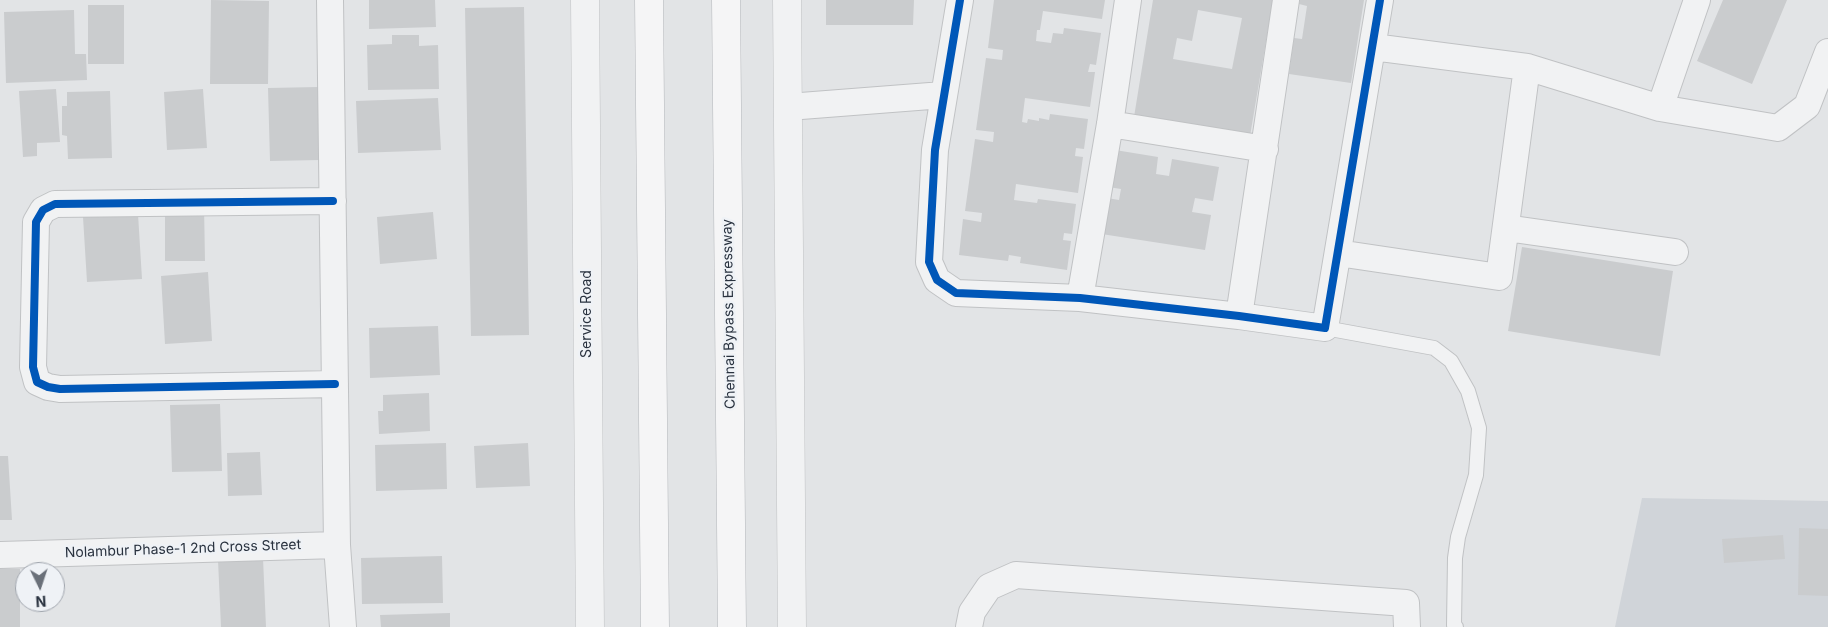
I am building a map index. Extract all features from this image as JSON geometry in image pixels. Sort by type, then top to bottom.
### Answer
[{"type":"highway","points":[[649,0],[654,627]]},
{"type":"highway","name":"Chennai Bypass Expressway","points":[[726,0],[732,627]]},
{"type":"street","points":[[330,0],[337,544],[343,627]]},
{"type":"street","name":"Service Road","points":[[585,0],[590,627]]},
{"type":"street","points":[[787,0],[792,627]]},
{"type":"street","points":[[960,0],[935,150],[929,262],[937,280],[956,293],[1080,298],[1325,328],[1380,0]]},
{"type":"street","points":[[1080,298],[1110,124],[1128,0]]},
{"type":"street","points":[[1239,316],[1286,0]]},
{"type":"street","points":[[1660,108],[1697,0]]},
{"type":"street","points":[[1373,47],[1527,67],[1660,108],[1778,128],[1807,106],[1828,52]]},
{"type":"street","points":[[1338,253],[1499,277],[1527,67]]},
{"type":"street","points":[[788,107],[943,95]]},
{"type":"street","points":[[1110,124],[1265,150]]},
{"type":"street","points":[[333,201],[55,204],[43,210],[36,222],[33,367],[37,382],[48,387],[60,389],[335,384]]},
{"type":"street","points":[[1506,228],[1675,252]]},
{"type":"street","name":"Nolambur Phase-1 2nd Cross Street","points":[[0,555],[337,544]]},
{"type":"street","points":[[969,627],[972,612],[990,587],[1016,575],[1406,603],[1407,627]]},
{"type":"lane","points":[[1325,328],[1434,348],[1451,361],[1468,391],[1480,428],[1476,475],[1458,537],[1455,558],[1454,625],[1456,627]]},
{"type":"shaded area","points":[[1642,498],[1828,501],[1828,627],[1615,627]]},
{"type":"building","points":[[211,0],[269,1],[268,84],[210,84]]},
{"type":"building","points":[[369,0],[435,0],[436,27],[369,29]]},
{"type":"building","points":[[826,0],[914,0],[913,25],[826,25]]},
{"type":"building","points":[[994,0],[1105,0],[1102,19],[1043,11],[1040,30],[1037,30],[1036,41],[1051,43],[1053,33],[1063,34],[1064,28],[1101,33],[1096,65],[1090,64],[1088,72],[1095,72],[1090,107],[1025,98],[1022,122],[1027,123],[1028,119],[1039,121],[1039,118],[1049,120],[1050,114],[1088,119],[1084,149],[1076,148],[1075,156],[1083,157],[1078,193],[1016,184],[1014,200],[1037,203],[1038,199],[1076,204],[1072,234],[1064,233],[1063,240],[1071,241],[1067,270],[1020,263],[1021,257],[1009,255],[1008,261],[959,255],[963,219],[981,222],[982,213],[965,211],[975,139],[993,142],[994,132],[976,130],[986,58],[1002,60],[1003,50],[988,48]]},
{"type":"building","points":[[1153,0],[1273,0],[1250,136],[1134,117]],"holes":[[[1198,10],[1242,18],[1232,69],[1173,59],[1177,38],[1192,41]]]},
{"type":"building","points":[[1300,0],[1364,0],[1351,83],[1289,74],[1294,38],[1302,39],[1307,6],[1299,4]]},
{"type":"building","points":[[1723,0],[1787,0],[1752,84],[1697,61]]},
{"type":"building","points":[[88,5],[124,5],[124,64],[88,64]]},
{"type":"building","points":[[524,7],[529,335],[471,336],[465,8]]},
{"type":"building","points":[[74,10],[75,54],[86,54],[87,80],[6,83],[4,12]]},
{"type":"building","points":[[392,35],[419,35],[419,46],[438,45],[439,89],[368,90],[367,45],[392,44]]},
{"type":"building","points":[[318,87],[320,160],[270,161],[268,88]]},
{"type":"building","points":[[56,89],[60,142],[37,143],[37,156],[23,157],[19,91]]},
{"type":"building","points":[[203,89],[207,148],[167,150],[164,92]]},
{"type":"building","points":[[110,91],[112,158],[68,159],[67,136],[62,135],[62,106],[67,106],[67,92]]},
{"type":"building","points":[[438,98],[441,150],[358,153],[356,101]]},
{"type":"building","points":[[1109,149],[1158,157],[1156,174],[1169,176],[1172,159],[1219,167],[1213,201],[1195,198],[1192,212],[1211,215],[1205,250],[1095,233],[1101,197],[1119,200],[1121,189],[1102,186]]},
{"type":"building","points":[[165,206],[204,206],[205,261],[165,261]]},
{"type":"building","points":[[433,212],[437,259],[380,264],[377,217]]},
{"type":"building","points":[[138,214],[142,279],[87,282],[83,217]]},
{"type":"building","points":[[1522,247],[1673,271],[1660,356],[1508,331]]},
{"type":"building","points":[[208,272],[212,341],[165,344],[161,276]]},
{"type":"building","points":[[438,326],[440,375],[370,378],[369,328]]},
{"type":"building","points":[[429,393],[430,431],[379,434],[378,411],[383,411],[383,395]]},
{"type":"building","points":[[220,404],[222,471],[172,472],[170,405]]},
{"type":"building","points":[[446,443],[447,489],[376,491],[375,445]]},
{"type":"building","points":[[528,443],[530,486],[476,488],[474,446]]},
{"type":"building","points":[[260,452],[262,495],[228,496],[227,453]]},
{"type":"building","points":[[0,456],[8,456],[12,520],[0,520]]},
{"type":"building","points":[[1799,528],[1828,529],[1828,596],[1798,595]]},
{"type":"building","points":[[1783,535],[1785,559],[1724,563],[1722,539]]},
{"type":"building","points":[[442,556],[443,603],[362,604],[361,558]]},
{"type":"building","points":[[263,558],[266,627],[221,627],[218,560]]},
{"type":"building","points":[[0,569],[15,569],[15,612],[20,612],[20,627],[0,627]]},
{"type":"building","points":[[450,613],[450,627],[381,627],[380,615]]},
{"type":"cycle path","points":[[960,0],[935,150],[929,262],[937,280],[956,293],[1080,298],[1325,328],[1380,0]]},
{"type":"cycle path","points":[[333,201],[55,204],[43,210],[36,222],[33,367],[37,382],[48,387],[60,389],[335,384]]}]
